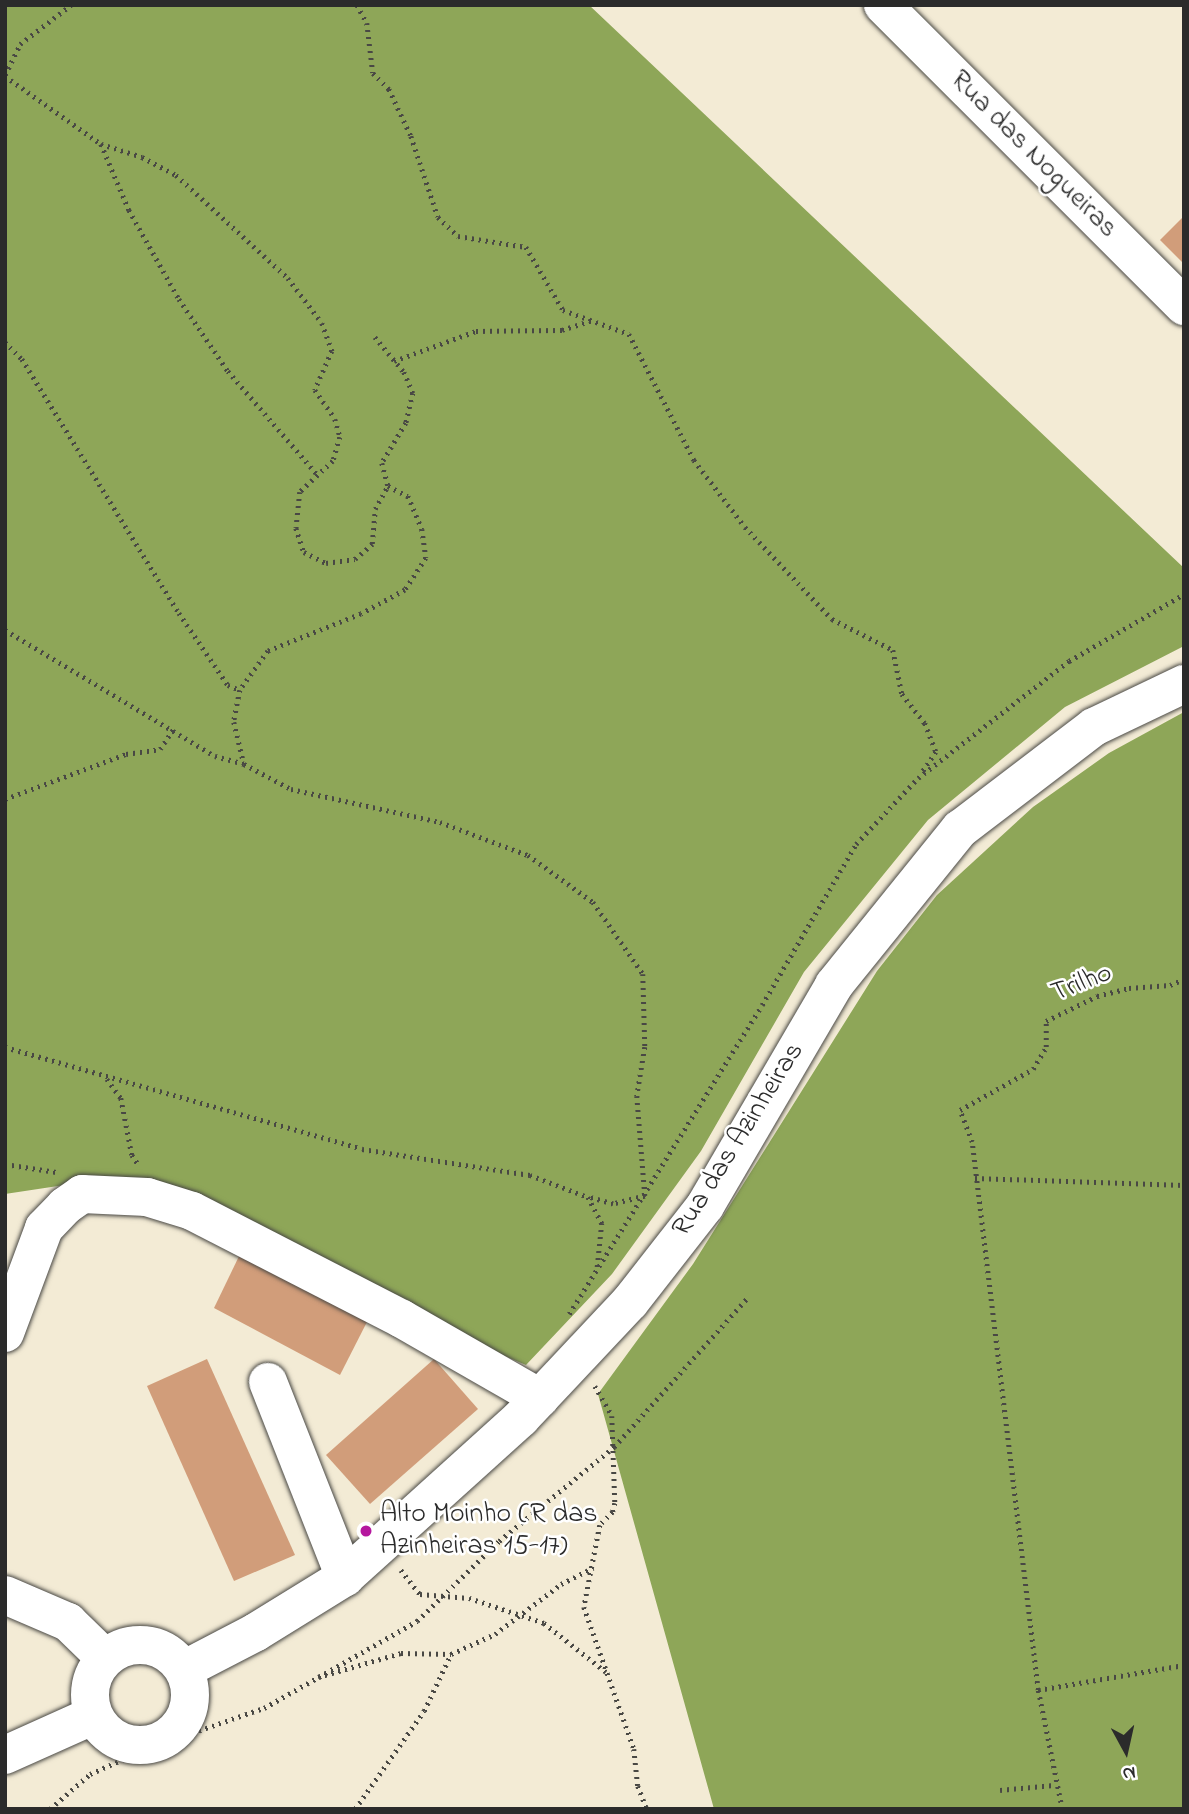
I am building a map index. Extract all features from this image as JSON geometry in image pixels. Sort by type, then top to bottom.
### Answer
[{"type":"street","name":"Rua das Nogueiras","points":[[883,5],[1184,306]]},
{"type":"street","name":"Rua das Azinheiras","points":[[185,1669],[256,1632],[345,1577],[540,1398],[583,1352],[705,1206],[834,985],[960,829],[1094,727],[1184,684]]},
{"type":"street","points":[[6,1330],[18,1291],[44,1228],[82,1194],[147,1197],[192,1211],[402,1319],[540,1398]]},
{"type":"street","points":[[268,1382],[345,1577]]},
{"type":"street","points":[[5,1595],[68,1622],[105,1658]]},
{"type":"street","points":[[139,1644],[156,1646],[185,1669],[190,1705],[184,1721],[163,1739],[136,1745],[119,1741],[92,1716],[90,1685],[105,1658],[139,1644]]},
{"type":"street","points":[[5,1755],[92,1716]]},
{"type":"path","points":[[71,5],[20,44],[5,75],[101,144],[142,157],[176,175],[288,278],[322,323],[332,351],[315,390],[335,419],[340,437],[333,461],[316,473],[300,492],[296,528],[304,552],[326,563],[355,559],[372,544],[375,509],[388,486],[382,463],[406,423],[413,393],[394,361],[375,337]]},
{"type":"path","points":[[357,5],[367,23],[373,73],[389,89],[411,136],[438,217],[458,236],[526,247],[563,310],[629,334],[694,460],[763,547],[832,619],[893,650],[902,694],[925,723],[936,752],[918,778]]},
{"type":"path","points":[[101,144],[129,210],[179,299],[228,371],[316,473]]},
{"type":"path","points":[[394,361],[476,331],[562,330],[593,319]]},
{"type":"path","points":[[5,342],[22,359],[156,580],[228,685],[240,690]]},
{"type":"path","points":[[244,764],[234,722],[240,690],[268,651],[360,614],[405,590],[426,558],[422,529],[408,496],[388,486]]},
{"type":"path","points":[[5,629],[174,728],[215,756],[244,764],[291,789],[440,822],[528,855],[593,902],[618,932],[643,974],[645,1047],[637,1096],[645,1196],[613,1204],[530,1175],[362,1149],[5,1047]]},
{"type":"path","points":[[5,799],[125,754],[160,749],[174,728]]},
{"type":"path","name":"Trilho","points":[[975,1178],[972,1142],[960,1110],[1033,1069],[1046,1047],[1046,1021],[1097,996],[1129,988],[1170,985],[1184,979]]},
{"type":"path","points":[[106,1078],[121,1098],[132,1155],[165,1203]]},
{"type":"path","points":[[5,1164],[56,1172],[82,1194]]},
{"type":"path","points":[[1062,1809],[1054,1785],[1038,1690],[975,1178],[1184,1185]]},
{"type":"path","points":[[588,1197],[603,1223],[597,1275]]},
{"type":"path","points":[[50,1809],[90,1774],[146,1749],[264,1708],[305,1681],[418,1621],[499,1541],[614,1447],[747,1298]]},
{"type":"path","points":[[583,1352],[612,1416],[614,1447],[614,1512],[600,1525],[584,1607],[634,1749],[638,1786],[647,1809]]},
{"type":"path","points":[[408,1521],[400,1573],[420,1594],[469,1598],[520,1618],[544,1623],[567,1638],[607,1672]]},
{"type":"path","points":[[305,1681],[401,1653],[451,1654],[520,1618],[561,1584],[593,1568]]},
{"type":"path","points":[[355,1809],[424,1712],[451,1654]]},
{"type":"path","points":[[1038,1690],[1184,1665]]},
{"type":"path","points":[[1000,1790],[1054,1785]]},
{"type":"green space","points":[[5,5],[589,5],[1184,568],[1184,646],[1065,707],[928,820],[804,972],[701,1151],[612,1274],[526,1365],[91,1181],[5,1194]]},
{"type":"green space","points":[[1184,712],[1184,1809],[714,1809],[598,1394],[693,1264],[877,971],[937,895],[1033,807],[1109,753]]},
{"type":"building","points":[[1184,219],[1184,264],[1160,240]]},
{"type":"building","points":[[242,1250],[369,1318],[340,1375],[214,1308]]},
{"type":"building","points":[[207,1359],[295,1555],[234,1581],[147,1386]]},
{"type":"building","points":[[434,1359],[478,1409],[370,1504],[326,1455]]},
{"type":"place","name":"Alto Moinho (R das Azinheiras 15-17)","points":[[366,1531]]}]
